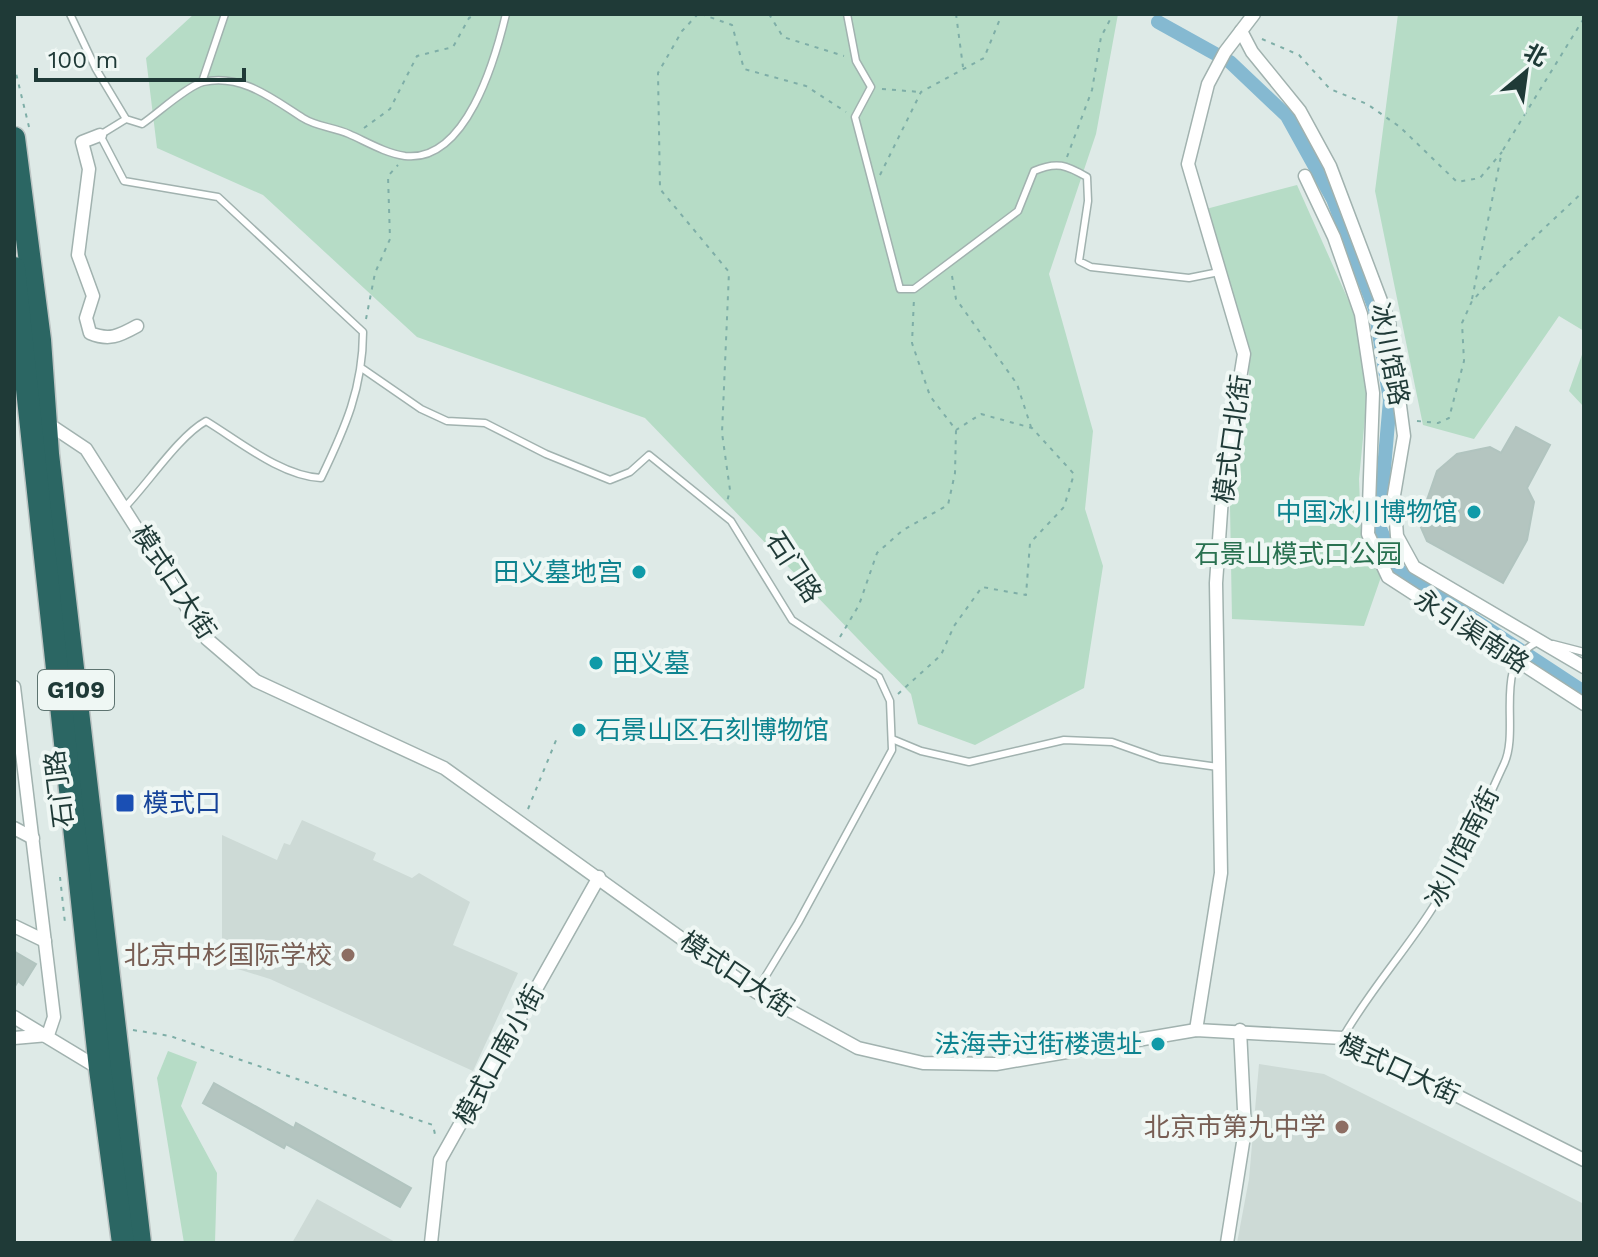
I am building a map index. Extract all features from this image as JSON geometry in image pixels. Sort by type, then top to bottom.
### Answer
[{"type":"highway","name":"石门路","points":[[14,138],[32,266],[114,1027],[110,1072],[140,1243]]},
{"type":"highway","name":"石门路","points":[[14,268],[110,1072],[123,1243]]},
{"type":"street","name":"模式口北街","points":[[1196,1030],[1221,873],[1216,583],[1223,483],[1244,354],[1188,164],[1208,84],[1225,52],[1254,14]]},
{"type":"street","name":"冰川馆路","points":[[1241,31],[1252,52],[1300,111],[1330,166],[1389,322],[1404,436],[1394,495],[1397,536],[1414,567],[1535,641],[1584,667]]},
{"type":"street","points":[[100,135],[82,142],[89,169],[78,255],[93,296],[86,318],[90,333],[103,338],[118,337],[137,326]]},
{"type":"street","name":"永引渠南路","points":[[1305,176],[1334,237],[1361,314],[1373,393],[1368,534],[1388,577],[1584,704]]},
{"type":"street","name":"模式口大街","points":[[47,423],[86,449],[207,639],[256,681],[444,768],[523,821],[756,992],[858,1048],[923,1063],[996,1064],[1196,1030],[1343,1038],[1584,1160]]},
{"type":"street","points":[[14,687],[54,1017],[48,1035]]},
{"type":"street","points":[[14,828],[33,838]]},
{"type":"street","name":"模式口南小街","points":[[431,1243],[440,1160],[599,877]]},
{"type":"street","points":[[14,926],[45,941]]},
{"type":"street","points":[[14,1017],[110,1072]]},
{"type":"street","points":[[1227,1243],[1245,1130],[1240,1030]]},
{"type":"street","points":[[14,1038],[48,1035]]},
{"type":"lane","points":[[70,14],[96,69],[126,119],[142,124],[202,82],[225,14]]},
{"type":"lane","points":[[202,82],[239,84],[266,92],[312,123],[406,156],[429,153],[453,140],[473,106],[506,14]]},
{"type":"lane","points":[[847,14],[856,61],[871,87],[855,117],[900,289],[914,289],[1018,211],[1034,171],[1051,164],[1064,164],[1087,177],[1088,201],[1079,261],[1091,267],[1189,278],[1219,272]]},
{"type":"lane","points":[[125,507],[160,470],[188,431],[206,421],[271,460],[309,477],[321,478],[345,428],[363,369],[363,332],[218,197],[124,181],[100,135],[126,119]]},
{"type":"lane","name":"石门路","points":[[363,369],[421,409],[447,421],[485,423],[546,454],[610,480],[630,472],[649,455],[731,521],[792,620],[879,677],[890,701]]},
{"type":"lane","points":[[1535,641],[1584,652]]},
{"type":"lane","name":"冰川馆南街","points":[[1343,1038],[1367,995],[1432,909],[1507,759],[1511,730],[1509,684],[1519,661],[1535,641]]},
{"type":"lane","points":[[756,992],[798,923],[892,750],[890,701]]},
{"type":"lane","points":[[892,739],[921,751],[969,762],[1064,740],[1112,742],[1160,759],[1218,767]]},
{"type":"path","points":[[353,136],[390,109],[417,56],[453,47],[469,18],[477,14]]},
{"type":"path","points":[[724,515],[730,490],[722,433],[729,272],[660,189],[658,73],[682,31],[699,14],[732,25],[744,69],[806,86],[855,117]]},
{"type":"path","points":[[769,14],[783,37],[856,61]]},
{"type":"path","points":[[956,14],[963,68]]},
{"type":"path","points":[[874,188],[921,92],[984,58],[1002,14]]},
{"type":"path","points":[[1064,164],[1092,90],[1101,37],[1113,14]]},
{"type":"path","points":[[1241,31],[1299,55],[1330,89],[1367,104],[1400,127],[1457,182],[1480,178],[1502,152],[1584,16]]},
{"type":"path","points":[[871,87],[921,92]]},
{"type":"path","points":[[1403,419],[1438,423],[1449,418],[1464,361],[1462,323],[1472,301],[1502,152]]},
{"type":"path","points":[[363,332],[375,273],[390,239],[388,176],[406,156]]},
{"type":"path","points":[[1472,301],[1508,262],[1584,191]]},
{"type":"path","points":[[890,701],[941,655],[954,626],[982,587],[1026,595],[1030,543],[1064,507],[1074,474],[1032,428],[1017,384],[956,299],[949,262]]},
{"type":"path","points":[[834,648],[859,605],[877,553],[903,530],[948,505],[955,473],[956,430],[930,396],[912,343],[914,289]]},
{"type":"path","points":[[956,430],[981,414],[1032,428]]},
{"type":"path","points":[[523,821],[557,738]]},
{"type":"path","points":[[114,1027],[170,1036],[433,1125],[440,1160]]},
{"type":"shaded area","name":"北京中杉国际学校","points":[[302,820],[376,853],[373,860],[412,878],[419,873],[470,902],[453,945],[518,973],[473,1071],[270,979],[222,964],[222,835],[277,860],[284,843],[290,845]]},
{"type":"shaded area","name":"北京市第九中学","points":[[1259,1064],[1324,1074],[1584,1204],[1584,1243],[1237,1243],[1249,1179]]},
{"type":"shaded area","points":[[317,1199],[397,1243],[292,1243]]},
{"type":"green space","points":[[194,14],[1118,14],[1096,134],[1049,274],[1093,431],[1085,509],[1103,566],[1084,688],[975,745],[918,724],[911,694],[645,418],[417,337],[263,195],[157,148],[146,58]]},
{"type":"green space","points":[[1398,14],[1584,14],[1584,331],[1559,316],[1474,439],[1423,425],[1375,191]]},
{"type":"green space","name":"石景山模式口公园","points":[[1297,185],[1355,315],[1367,397],[1359,479],[1361,531],[1381,577],[1364,626],[1232,619],[1230,506],[1249,392],[1249,352],[1206,209]]},
{"type":"green space","points":[[1584,349],[1584,407],[1569,391]]},
{"type":"green space","points":[[168,1051],[197,1062],[181,1106],[217,1173],[215,1243],[184,1243],[157,1078]]},
{"type":"building","points":[[1516,427],[1550,445],[1527,488],[1534,502],[1527,540],[1503,583],[1427,541],[1419,523],[1437,471],[1457,454],[1490,447],[1501,453]]},
{"type":"building","points":[[17,953],[36,964],[23,985],[18,981],[14,988]]},
{"type":"building","points":[[214,1083],[294,1128],[296,1123],[411,1188],[400,1207],[286,1144],[284,1148],[203,1103]]},
{"type":"waterway","points":[[1158,22],[1230,62],[1287,116],[1333,199],[1375,309],[1390,400],[1379,526],[1397,569],[1584,692]]},
{"type":"place","name":"中国冰川博物馆","points":[[1474,512]]},
{"type":"place","name":"田义墓地宫","points":[[639,572]]},
{"type":"place","name":"田义墓","points":[[596,663]]},
{"type":"place","name":"石景山区石刻博物馆","points":[[579,730]]},
{"type":"place","name":"模式口","points":[[125,803]]},
{"type":"place","name":"北京中杉国际学校","points":[[348,955]]},
{"type":"place","name":"法海寺过街楼遗址","points":[[1158,1044]]},
{"type":"place","name":"北京市第九中学","points":[[1342,1127]]}]
